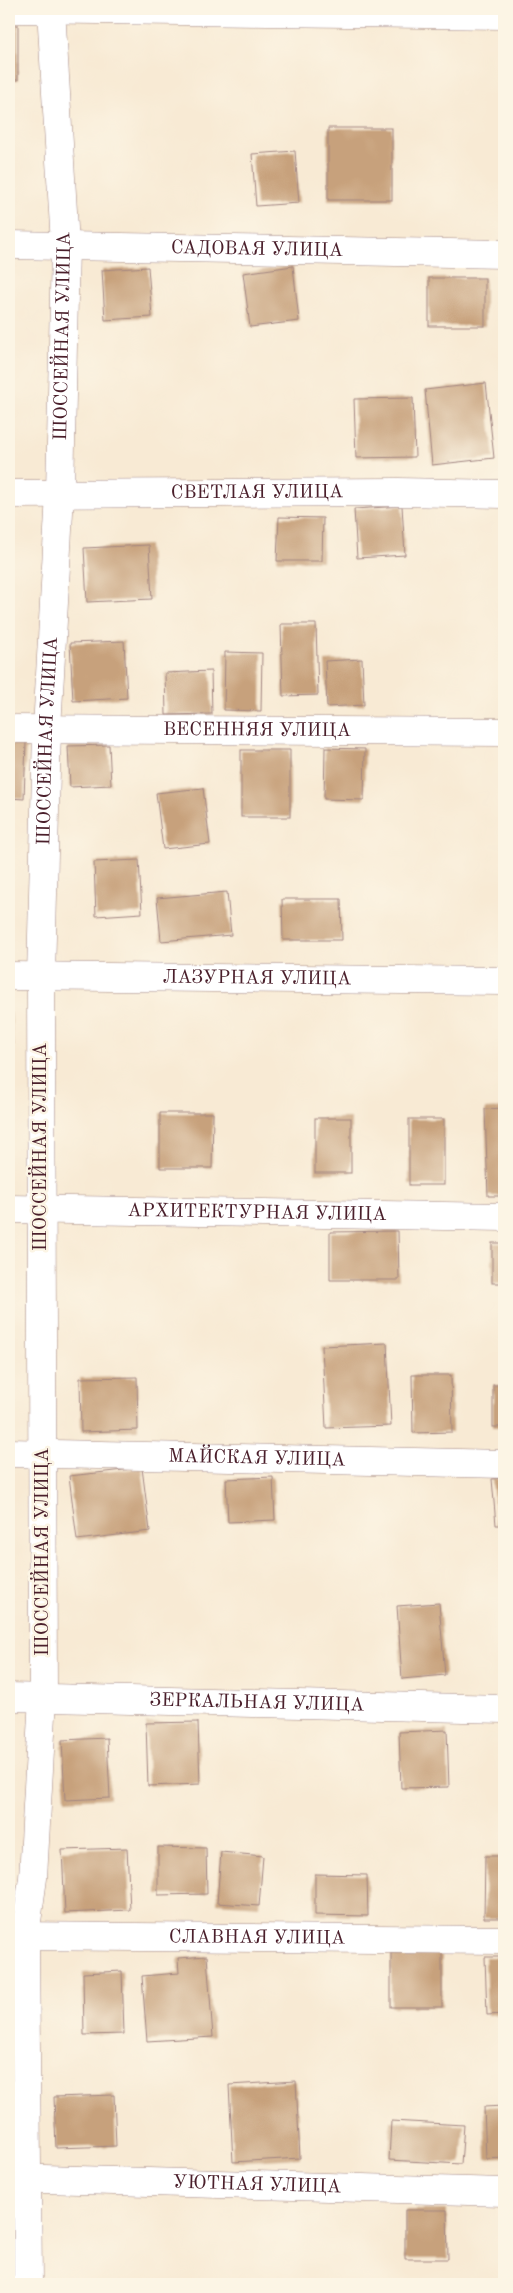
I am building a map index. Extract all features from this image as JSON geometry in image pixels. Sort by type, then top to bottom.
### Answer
[{"type":"street","points":[[16,9],[504,15]]},
{"type":"street","name":"ШОССЕЙНАЯ УЛИЦА","points":[[28,2284],[17,2177],[17,1936],[33,1878],[43,1697],[41,977],[47,729],[60,494],[65,245],[51,9]]},
{"type":"street","name":"САДОВАЯ УЛИЦА","points":[[9,244],[504,254]]},
{"type":"street","name":"СВЕТЛАЯ УЛИЦА","points":[[9,494],[398,492],[504,494]]},
{"type":"street","name":"ВЕСЕННЯЯ УЛИЦА","points":[[9,729],[504,732]]},
{"type":"street","name":"ЛАЗУРНАЯ УЛИЦА","points":[[9,976],[504,981]]},
{"type":"street","name":"АРХИТЕКТУРНАЯ УЛИЦА","points":[[9,1209],[504,1217]]},
{"type":"street","name":"МАЙСКАЯ УЛИЦА","points":[[9,1453],[504,1464]]},
{"type":"street","name":"ЗЕРКАЛЬНАЯ УЛИЦА","points":[[9,1697],[504,1708]]},
{"type":"street","name":"СЛАВНАЯ УЛИЦА","points":[[17,1936],[504,1940]]},
{"type":"street","name":"УЮТНАЯ УЛИЦА","points":[[17,2177],[504,2192]]},
{"type":"building","points":[[9,25],[18,25],[18,80],[9,80]]},
{"type":"building","points":[[328,128],[392,128],[392,200],[328,200]]},
{"type":"building","points":[[295,151],[299,203],[256,206],[252,154]]},
{"type":"building","points":[[293,266],[299,321],[250,327],[243,273]]},
{"type":"building","points":[[148,267],[152,317],[105,320],[102,270]]},
{"type":"building","points":[[429,278],[485,278],[485,326],[429,326]]},
{"type":"building","points":[[486,383],[494,458],[432,465],[425,390]]},
{"type":"building","points":[[413,398],[415,457],[356,458],[354,399]]},
{"type":"building","points":[[402,506],[405,555],[357,558],[354,509]]},
{"type":"building","points":[[279,517],[323,518],[322,561],[277,561]]},
{"type":"building","points":[[149,545],[152,599],[87,602],[84,548]]},
{"type":"building","points":[[281,624],[316,624],[318,695],[283,696]]},
{"type":"building","points":[[124,641],[127,698],[73,701],[70,643]]},
{"type":"building","points":[[225,652],[262,653],[261,711],[224,710]]},
{"type":"building","points":[[362,659],[364,705],[327,707],[325,661]]},
{"type":"building","points":[[211,671],[212,714],[166,715],[165,673]]},
{"type":"building","points":[[9,741],[26,742],[24,799],[9,798]]},
{"type":"building","points":[[109,745],[111,785],[70,787],[68,746]]},
{"type":"building","points":[[325,748],[365,749],[364,800],[324,799]]},
{"type":"building","points":[[241,750],[290,750],[290,817],[241,817]]},
{"type":"building","points":[[203,788],[210,844],[163,849],[156,793]]},
{"type":"building","points":[[139,860],[142,913],[96,916],[94,862]]},
{"type":"building","points":[[227,892],[231,935],[161,941],[157,898]]},
{"type":"building","points":[[282,899],[341,899],[342,940],[283,940]]},
{"type":"building","points":[[9,1012],[11,1012],[13,1047],[9,1047]]},
{"type":"building","points":[[504,1108],[504,1196],[488,1196],[485,1109]]},
{"type":"building","points":[[160,1113],[213,1113],[212,1168],[160,1168]]},
{"type":"building","points":[[315,1118],[351,1118],[351,1173],[315,1173]]},
{"type":"building","points":[[409,1119],[444,1119],[444,1185],[409,1185]]},
{"type":"building","points":[[398,1231],[399,1280],[330,1280],[330,1232]]},
{"type":"building","points":[[492,1243],[504,1243],[504,1283],[492,1283]]},
{"type":"building","points":[[387,1343],[391,1426],[326,1428],[322,1346]]},
{"type":"building","points":[[412,1375],[451,1375],[452,1432],[413,1433]]},
{"type":"building","points":[[137,1377],[138,1430],[81,1432],[80,1378]]},
{"type":"building","points":[[493,1385],[504,1385],[504,1427],[493,1427]]},
{"type":"building","points":[[142,1468],[150,1531],[77,1540],[69,1476]]},
{"type":"building","points":[[273,1477],[275,1520],[228,1522],[226,1479]]},
{"type":"building","points":[[504,1478],[504,1525],[496,1525],[492,1479]]},
{"type":"building","points":[[439,1603],[445,1675],[402,1679],[397,1606]]},
{"type":"building","points":[[198,1722],[200,1784],[148,1786],[146,1723]]},
{"type":"building","points":[[447,1730],[449,1787],[401,1788],[399,1732]]},
{"type":"building","points":[[107,1738],[110,1798],[65,1800],[62,1740]]},
{"type":"building","points":[[158,1847],[206,1848],[207,1894],[158,1895]]},
{"type":"building","points":[[127,1848],[130,1910],[65,1913],[62,1850]]},
{"type":"building","points":[[221,1852],[263,1856],[259,1906],[217,1903]]},
{"type":"building","points":[[485,1856],[504,1856],[504,1918],[484,1918]]},
{"type":"building","points":[[315,1874],[367,1875],[368,1916],[315,1915]]},
{"type":"building","points":[[391,1953],[442,1953],[442,2007],[391,2007]]},
{"type":"building","points":[[207,1956],[213,2037],[147,2041],[142,1976],[179,1973],[178,1958]]},
{"type":"building","points":[[485,1957],[504,1957],[504,2014],[487,2015]]},
{"type":"building","points":[[122,1971],[124,2034],[84,2035],[83,1973]]},
{"type":"building","points":[[296,2081],[300,2158],[233,2162],[229,2085]]},
{"type":"building","points":[[114,2095],[116,2146],[56,2148],[54,2097]]},
{"type":"building","points":[[504,2106],[504,2158],[486,2159],[484,2107]]},
{"type":"building","points":[[391,2121],[464,2125],[461,2164],[389,2160]]},
{"type":"building","points":[[405,2210],[447,2210],[448,2259],[405,2259]]}]
